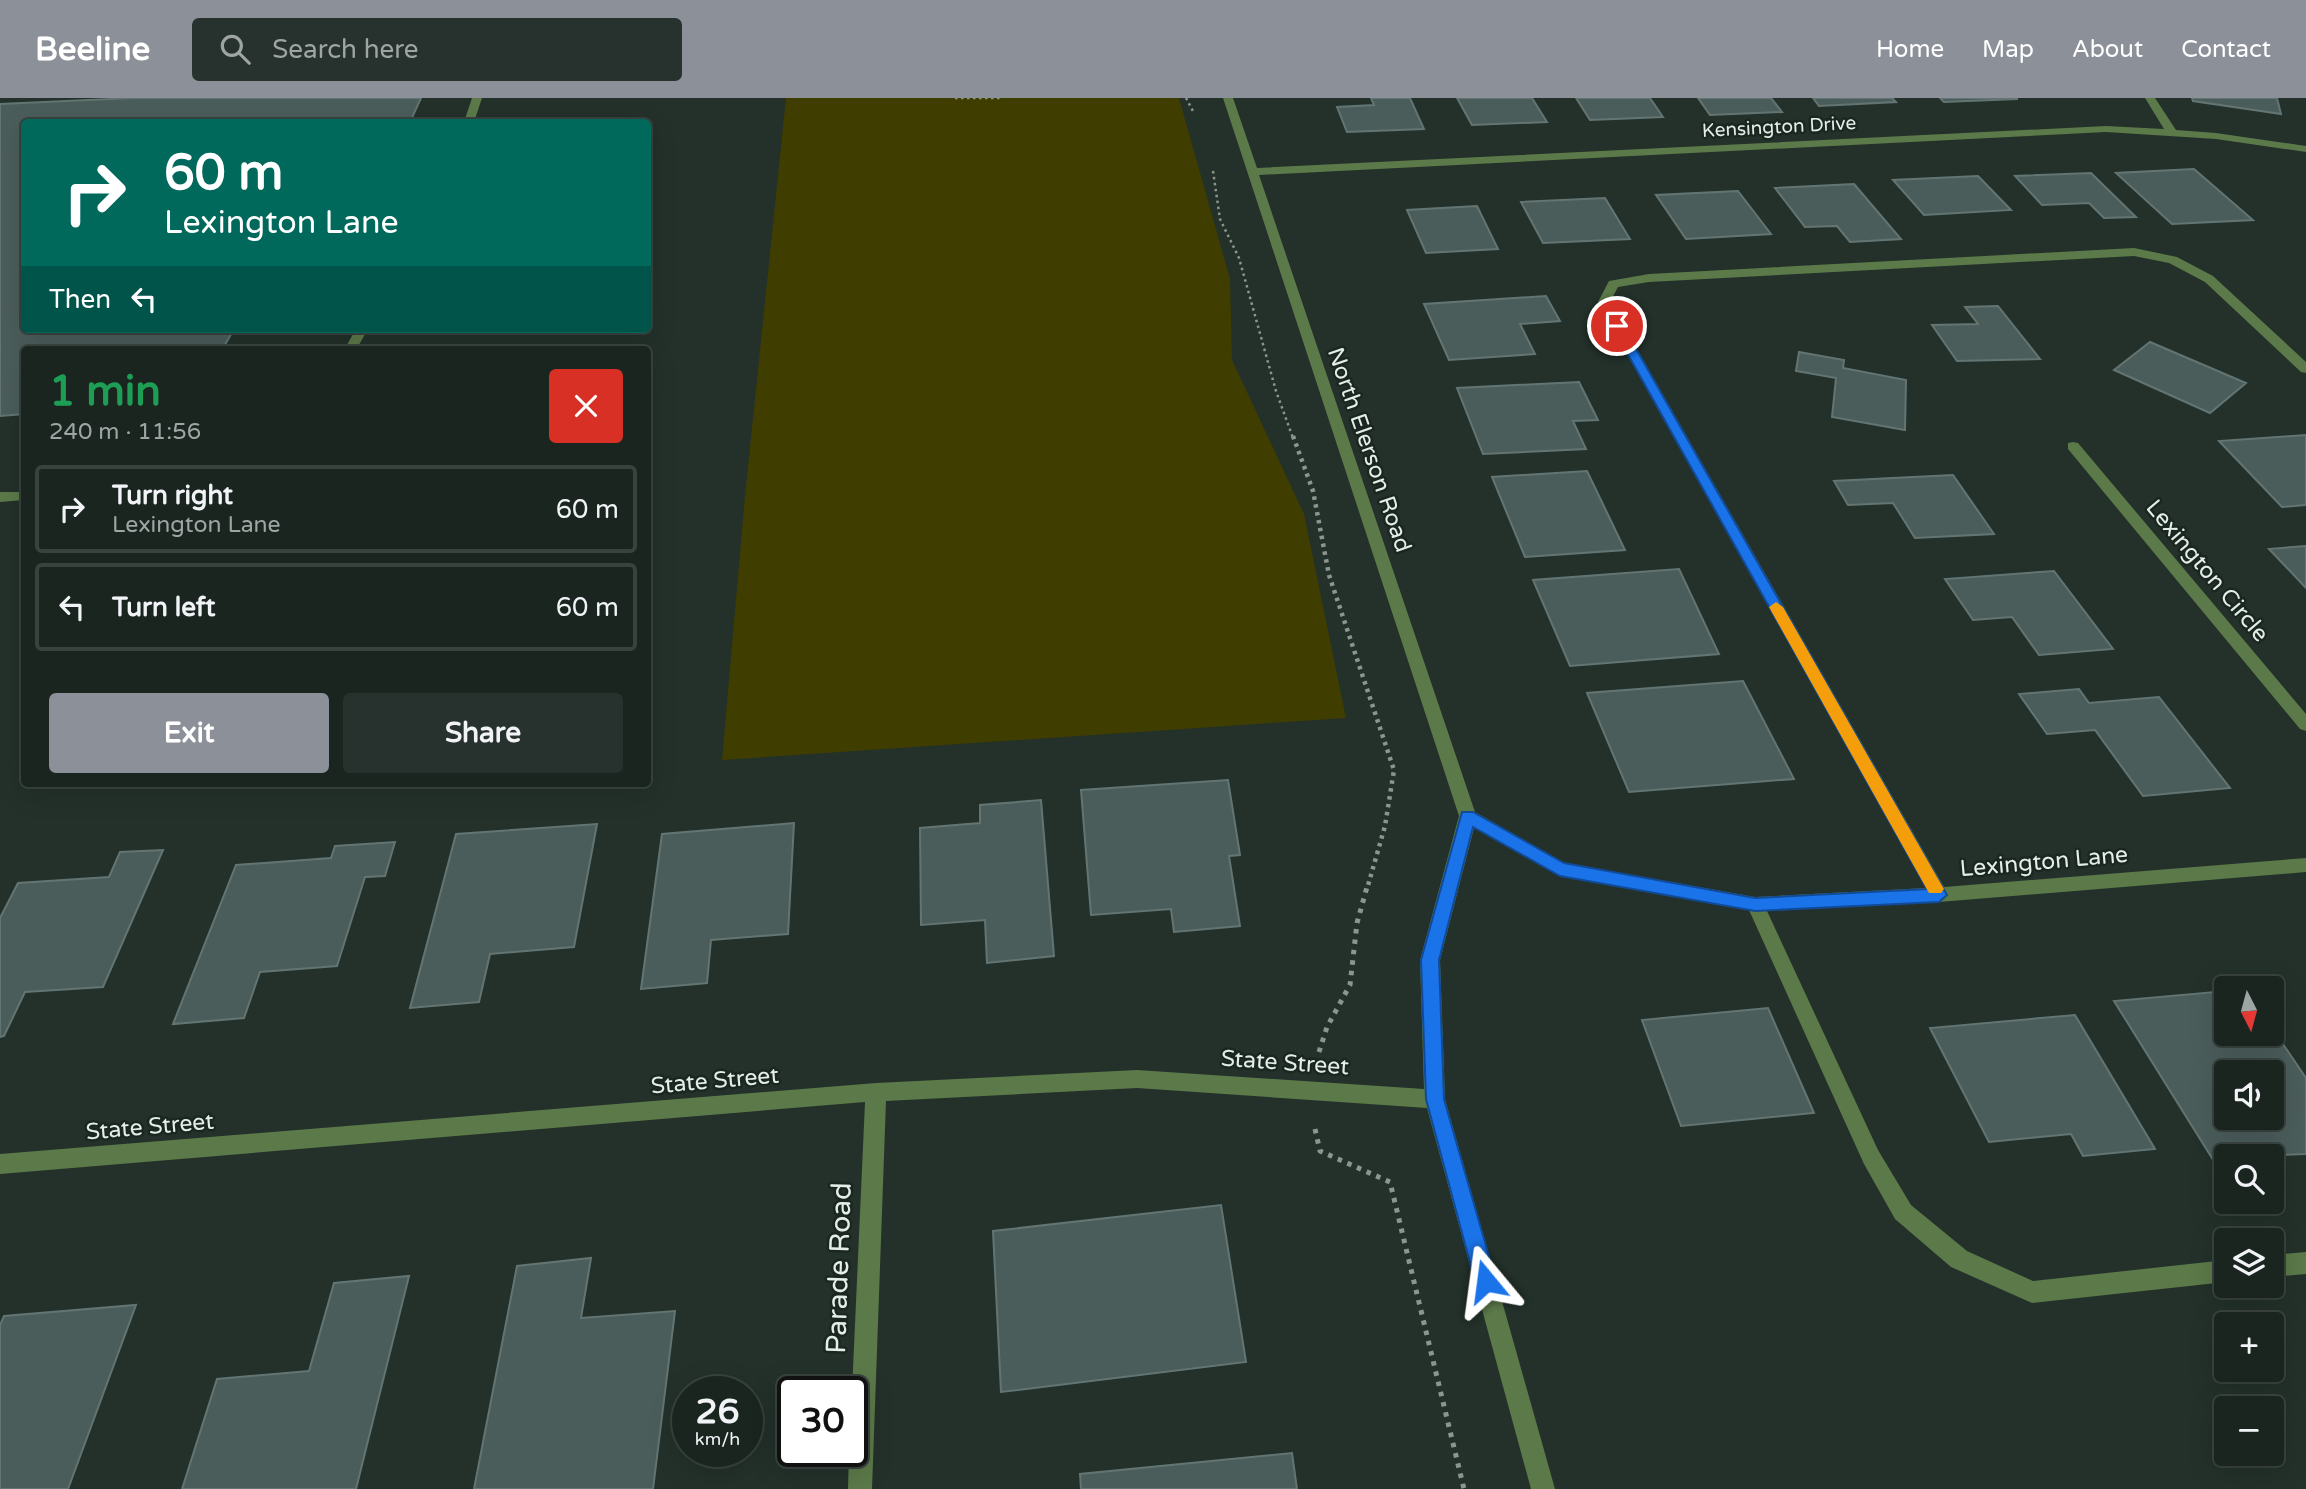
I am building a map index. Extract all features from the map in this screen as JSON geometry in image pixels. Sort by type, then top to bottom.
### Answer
[{"type":"street","points":[[470,119],[477,98]]},
{"type":"street","name":"North Elerson Road","points":[[1228,98],[1468,816]]},
{"type":"street","points":[[2150,98],[2172,133]]},
{"type":"street","name":"Kensington Drive","points":[[1252,172],[2106,129],[2216,136],[2306,149]]},
{"type":"street","points":[[1939,895],[1604,302],[1613,284],[1649,278],[2134,252],[2174,260],[2209,279],[2306,369]]},
{"type":"street","name":"Lexington Circle","points":[[2073,446],[2306,725]]},
{"type":"street","points":[[0,497],[21,496]]},
{"type":"street","points":[[1468,816],[1430,960],[1435,1099],[1543,1489]]},
{"type":"street","name":"Lexington Lane","points":[[1468,816],[1560,869],[1755,904],[1939,895],[2306,865]]},
{"type":"street","points":[[1755,904],[1871,1157],[1903,1212],[1959,1259],[2032,1292],[2214,1272]]},
{"type":"street","name":"State Street","points":[[0,1164],[876,1092],[1137,1079],[1308,1088],[1435,1099]]},
{"type":"street","name":"Parade Road","points":[[860,1489],[876,1092]]},
{"type":"street","points":[[2284,1265],[2306,1263]]},
{"type":"path","points":[[955,98],[1002,98]]},
{"type":"path","points":[[1186,98],[1198,121]]},
{"type":"path","points":[[1212,168],[1220,219],[1239,258],[1276,391],[1313,491],[1329,575],[1394,770],[1385,826],[1357,923],[1350,985],[1327,1027],[1308,1088],[1320,1151],[1390,1182],[1464,1489]]},
{"type":"shaded area","points":[[786,98],[1179,98],[1230,279],[1232,360],[1304,514],[1346,718],[722,760],[745,496]]},
{"type":"building","points":[[132,98],[421,98],[411,119],[21,119],[21,333],[232,333],[224,346],[21,346],[21,414],[0,416],[0,104]]},
{"type":"building","points":[[1371,98],[1410,98],[1424,129],[1347,132],[1337,107],[1374,105]]},
{"type":"building","points":[[1457,98],[1532,98],[1547,122],[1472,125]]},
{"type":"building","points":[[1576,98],[1650,98],[1663,117],[1590,120]]},
{"type":"building","points":[[1698,98],[1771,98],[1782,112],[1710,115]]},
{"type":"building","points":[[1813,98],[1892,98],[1896,102],[1819,106]]},
{"type":"building","points":[[1940,98],[2017,98],[2017,99],[1944,102]]},
{"type":"building","points":[[2192,98],[2277,98],[2281,114],[2193,101]]},
{"type":"building","points":[[2194,169],[2253,220],[2172,224],[2116,173]]},
{"type":"building","points":[[2091,173],[2136,217],[2104,218],[2089,203],[2042,205],[2015,176]]},
{"type":"building","points":[[1978,176],[2011,210],[1924,215],[1893,180]]},
{"type":"building","points":[[1854,184],[1901,239],[1850,242],[1837,226],[1805,227],[1775,188]]},
{"type":"building","points":[[1738,191],[1771,234],[1686,239],[1656,195]]},
{"type":"building","points":[[1605,198],[1630,239],[1543,243],[1521,202]]},
{"type":"building","points":[[1477,206],[1498,249],[1426,253],[1407,210]]},
{"type":"building","points":[[1546,296],[1560,321],[1520,324],[1535,354],[1449,360],[1424,304]]},
{"type":"building","points":[[1998,306],[2040,359],[1957,361],[1932,325],[1978,324],[1965,307]]},
{"type":"building","points":[[2150,342],[2246,383],[2210,413],[2114,370]]},
{"type":"building","points":[[1799,352],[1844,360],[1843,368],[1906,380],[1905,430],[1832,417],[1836,378],[1796,371]]},
{"type":"building","points":[[1579,382],[1598,420],[1573,421],[1586,449],[1483,454],[1457,388]]},
{"type":"building","points":[[2306,435],[2306,505],[2282,507],[2219,441]]},
{"type":"building","points":[[1587,471],[1625,550],[1525,557],[1492,477]]},
{"type":"building","points":[[1953,475],[1994,534],[1915,538],[1893,503],[1848,505],[1834,481]]},
{"type":"building","points":[[2306,546],[2306,588],[2269,549]]},
{"type":"building","points":[[1679,569],[1719,654],[1570,666],[1533,580]]},
{"type":"building","points":[[2054,571],[2113,649],[2039,655],[2012,617],[1973,620],[1945,579]]},
{"type":"building","points":[[1743,681],[1794,779],[1629,792],[1587,693]]},
{"type":"building","points":[[2079,689],[2089,703],[2159,697],[2230,788],[2143,796],[2095,730],[2047,734],[2019,694]]},
{"type":"building","points":[[1228,780],[1240,855],[1229,856],[1240,926],[1174,932],[1171,909],[1091,915],[1081,790]]},
{"type":"building","points":[[1041,800],[1054,956],[987,963],[985,920],[921,925],[920,828],[980,823],[980,805]]},
{"type":"building","points":[[794,823],[788,934],[711,940],[707,983],[641,989],[662,834]]},
{"type":"building","points":[[597,824],[574,947],[490,954],[479,1002],[410,1008],[456,834]]},
{"type":"building","points":[[395,842],[385,876],[365,877],[337,966],[260,972],[244,1018],[173,1024],[236,865],[331,858],[335,846]]},
{"type":"building","points":[[163,850],[103,987],[25,992],[4,1036],[0,1037],[0,918],[18,883],[109,877],[120,852]]},
{"type":"building","points":[[2214,992],[2214,1046],[2284,1046],[2306,1078],[2306,1154],[2284,1155],[2284,1144],[2214,1144],[2214,1161],[2114,1001]]},
{"type":"building","points":[[1768,1008],[1814,1113],[1681,1126],[1642,1020]]},
{"type":"building","points":[[2075,1015],[2155,1149],[2083,1156],[2071,1134],[1989,1142],[1930,1028]]},
{"type":"building","points":[[1221,1205],[1246,1362],[1001,1392],[993,1231]]},
{"type":"building","points":[[591,1258],[581,1318],[675,1311],[653,1489],[474,1489],[517,1266]]},
{"type":"building","points":[[409,1276],[356,1489],[182,1489],[217,1379],[309,1371],[334,1283]]},
{"type":"building","points":[[136,1305],[68,1489],[0,1489],[0,1325],[4,1316]]},
{"type":"building","points":[[1292,1453],[1297,1489],[1081,1489],[1080,1474]]},
{"type":"slow traffic","points":[[1776,607],[1935,889]]},
{"type":"route","points":[[1486,1281],[1435,1099],[1430,960],[1468,816],[1560,869],[1755,904],[1939,895],[1617,326]]}]
